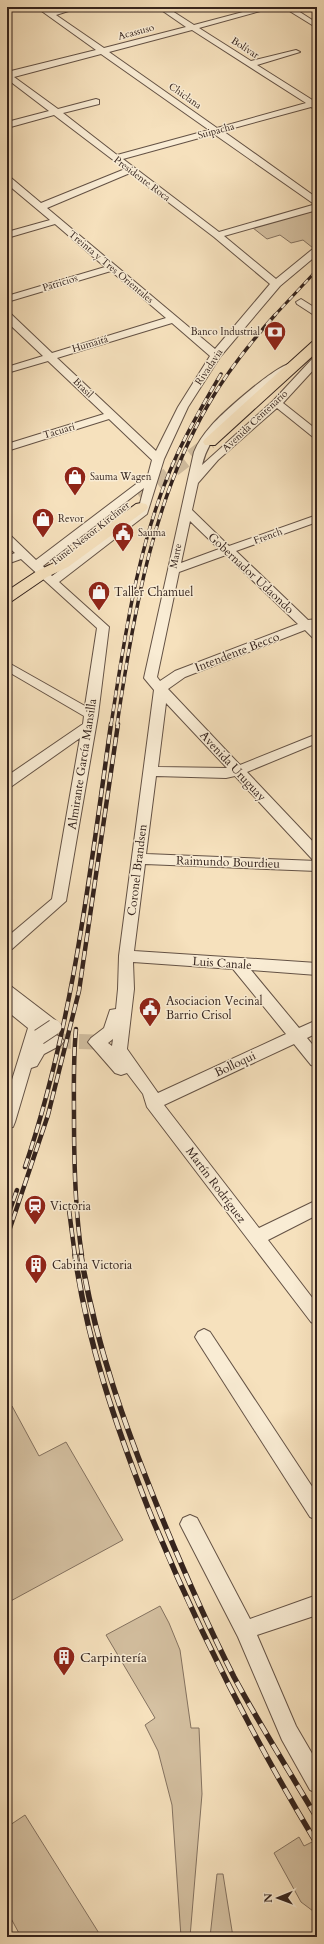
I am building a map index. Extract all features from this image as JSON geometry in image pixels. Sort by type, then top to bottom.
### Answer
[{"type":"main road","points":[[208,449],[316,353]]},
{"type":"main road","name":"Tunel Nestor Kirchner","points":[[7,598],[43,574],[63,564],[141,505]]},
{"type":"street","name":"Chiclana","points":[[40,7],[317,202]]},
{"type":"street","points":[[49,14],[77,7]]},
{"type":"street","name":"Bolívar","points":[[161,7],[316,105]]},
{"type":"street","name":"Acassuso","points":[[7,76],[271,7]]},
{"type":"street","points":[[286,7],[317,26]]},
{"type":"street","points":[[250,64],[296,52]]},
{"type":"street","name":"Presidente Roca","points":[[7,76],[217,235],[276,284]]},
{"type":"street","points":[[7,125],[96,102]]},
{"type":"street","name":"Suipacha","points":[[116,158],[316,105]]},
{"type":"street","points":[[40,207],[131,170]]},
{"type":"street","name":"Treinta y Tres Orientales","points":[[7,179],[216,355]]},
{"type":"street","points":[[217,235],[317,207]]},
{"type":"street","points":[[7,236],[57,221]]},
{"type":"street","name":"Rivadavia","points":[[141,505],[158,460],[183,407],[216,355],[276,284],[317,250]]},
{"type":"street","name":"Patricios","points":[[7,299],[112,268]]},
{"type":"street","points":[[301,302],[317,314]]},
{"type":"street","name":"Brasil","points":[[7,316],[158,460]]},
{"type":"street","name":"Humaitá","points":[[7,370],[173,319]]},
{"type":"street","name":"Avenida Centenario","points":[[192,482],[208,449],[277,403],[316,353]]},
{"type":"street","points":[[277,403],[314,430]]},
{"type":"street","name":"Tacuarí","points":[[7,448],[111,415]]},
{"type":"street","name":"Marte","points":[[150,678],[192,482],[208,449]]},
{"type":"street","points":[[7,539],[43,574],[152,477]]},
{"type":"street","name":"Gobernador Udaondo","points":[[186,511],[227,551],[312,623],[317,635]]},
{"type":"street","name":"French","points":[[173,570],[317,518]]},
{"type":"street","points":[[7,560],[22,554]]},
{"type":"street","name":"Almirante García Mansilla","points":[[7,945],[59,901],[90,720],[103,626],[43,574]]},
{"type":"street","name":"Intendente Becco","points":[[161,689],[165,683],[180,674],[312,623]]},
{"type":"street","points":[[7,666],[90,720],[7,783]]},
{"type":"street","name":"Avenida Uruguay","points":[[150,678],[317,855]]},
{"type":"street","name":"Coronel Brandsen","points":[[120,1051],[119,1044],[126,988],[126,956],[161,689]]},
{"type":"street","points":[[150,771],[226,773],[237,771],[317,738]]},
{"type":"street","name":"Raimundo Bourdieu","points":[[139,859],[317,866]]},
{"type":"street","name":"Luis Canale","points":[[126,956],[317,969]]},
{"type":"street","points":[[238,964],[317,1061]]},
{"type":"street","points":[[125,972],[110,1032],[103,1039],[96,1042],[107,1051],[140,1094],[153,1103]]},
{"type":"street","points":[[7,990],[51,1023],[54,1028],[36,1038]]},
{"type":"street","points":[[7,997],[40,1021],[46,1034],[56,1041],[44,1045],[33,1056],[12,1126],[7,1134]]},
{"type":"street","points":[[7,1003],[36,1027],[36,1038],[7,1122]]},
{"type":"street","name":"Bolloqui","points":[[153,1103],[317,1026]]},
{"type":"street","name":"Martín Rodríguez","points":[[120,1051],[150,1092],[153,1103],[317,1317]]},
{"type":"street","points":[[257,1237],[317,1207]]},
{"type":"street","points":[[204,1337],[317,1511]]},
{"type":"street","points":[[190,1524],[245,1630],[289,1733],[317,1782]]},
{"type":"street","points":[[245,1630],[317,1605]]},
{"type":"shaded area","points":[[317,210],[317,244],[313,248],[303,240],[291,243],[280,235],[267,239],[253,228]]},
{"type":"shaded area","points":[[7,1404],[12,1406],[39,1456],[66,1442],[123,1540],[7,1603]]},
{"type":"shaded area","points":[[160,1606],[180,1650],[191,1728],[199,1728],[202,1794],[190,1937],[181,1937],[172,1805],[158,1751],[145,1725],[155,1718],[106,1635]]},
{"type":"shaded area","points":[[25,1815],[101,1937],[21,1937],[7,1911],[7,1827]]},
{"type":"shaded area","points":[[299,1837],[304,1846],[312,1842],[317,1851],[317,1914],[301,1902],[274,1853]]},
{"type":"shaded area","points":[[217,1874],[223,1874],[233,1937],[210,1937]]},
{"type":"tunnel","points":[[139,496],[210,442]]},
{"type":"tunnel","points":[[56,1041],[96,1042]]},
{"type":"railway","points":[[274,316],[317,270]]},
{"type":"railway","points":[[117,725],[138,602],[159,520],[172,480],[189,442],[215,393],[239,358],[275,315]]},
{"type":"railway","points":[[111,725],[134,588],[152,521],[163,489],[181,446],[221,374]]},
{"type":"railway","points":[[25,1167],[42,1113],[56,1059],[68,1003],[87,892],[111,724]]},
{"type":"railway","points":[[7,1237],[48,1115],[79,991],[118,724]]},
{"type":"railway","points":[[76,1029],[74,1052],[74,1138],[76,1205],[82,1256]]},
{"type":"railway","points":[[7,1218],[17,1190]]},
{"type":"railway","points":[[69,1210],[75,1256]]},
{"type":"railway","points":[[75,1255],[80,1287],[95,1352],[114,1415],[148,1508],[185,1594],[247,1721],[317,1844]]},
{"type":"railway","points":[[81,1255],[94,1320],[112,1384],[134,1446],[176,1551],[234,1677],[317,1818]]},
{"type":"place","name":"Banco Industrial","points":[[275,352]]},
{"type":"place","name":"Sauma Wagen","points":[[75,496]]},
{"type":"place","name":"Revor","points":[[43,538]]},
{"type":"place","name":"Sauma","points":[[123,552]]},
{"type":"place","name":"Taller Chamuel","points":[[99,612]]},
{"type":"place","name":"Asociacion Vecinal Barrio Crisol","points":[[150,1028]]},
{"type":"place","name":"Victoria","points":[[35,1226]]},
{"type":"place","name":"Cabina Victoria","points":[[36,1284]]},
{"type":"place","name":"Carpintería","points":[[64,1676]]}]
